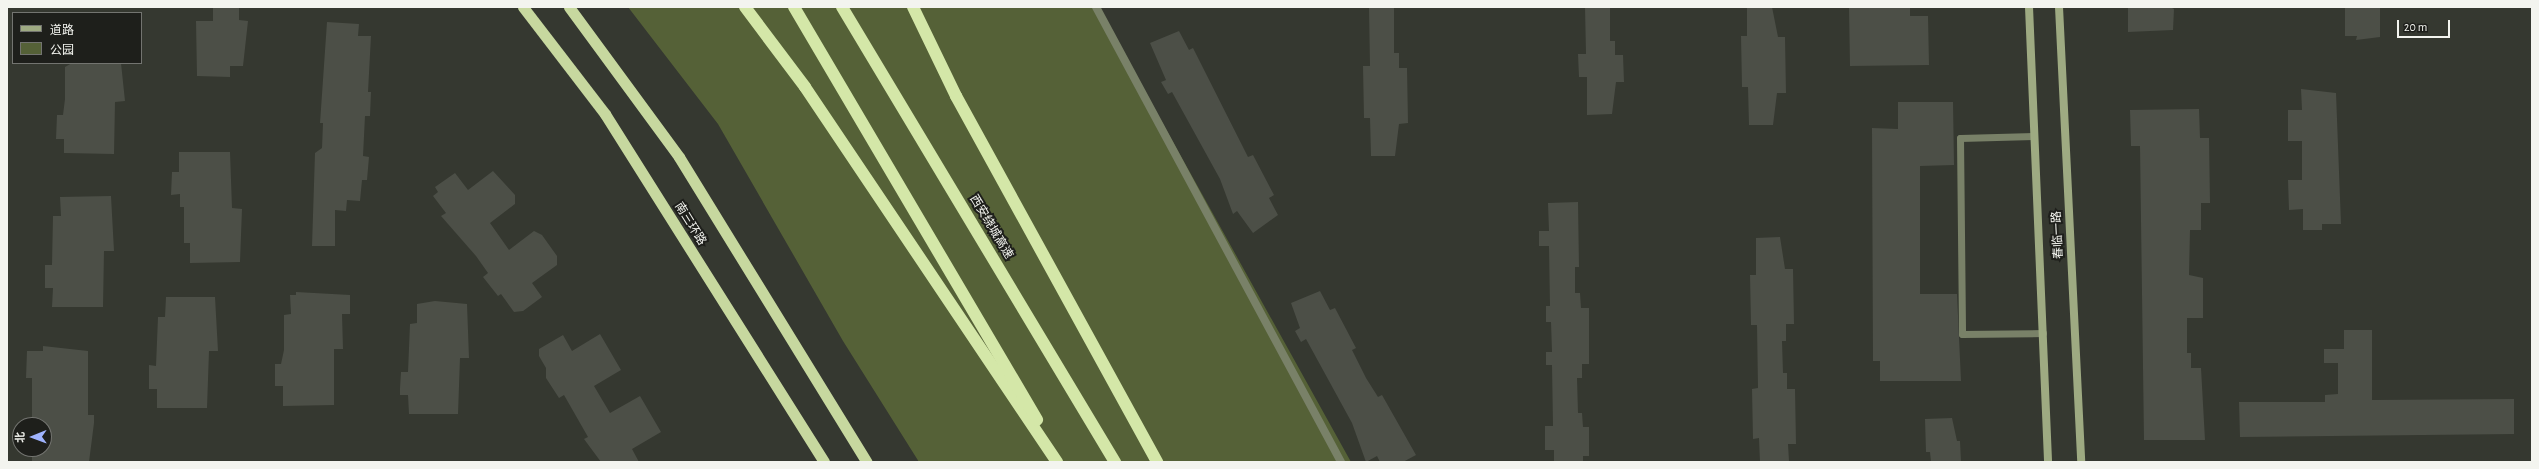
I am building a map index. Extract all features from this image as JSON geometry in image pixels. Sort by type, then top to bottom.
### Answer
[{"type":"highway","name":"南三环路","points":[[523,7],[605,114],[824,462]]},
{"type":"highway","points":[[569,7],[678,157],[868,462]]},
{"type":"highway","points":[[746,7],[805,87],[1057,462]]},
{"type":"highway","points":[[794,7],[1062,462]]},
{"type":"highway","name":"西安绕城高速","points":[[842,7],[1115,462]]},
{"type":"highway","points":[[904,7],[956,96],[1157,462]]},
{"type":"highway","points":[[913,7],[956,96]]},
{"type":"main road","name":"春临一路","points":[[2029,7],[2048,462]]},
{"type":"main road","name":"春临一路","points":[[2059,7],[2081,462]]},
{"type":"street","points":[[1096,7],[1341,462]]},
{"type":"lane","points":[[2034,136],[1960,138],[1962,334],[2043,333]]},
{"type":"green space","points":[[628,7],[1098,7],[1351,462],[919,462],[843,341],[718,124]]},
{"type":"building","points":[[213,7],[239,7],[239,20],[248,21],[243,66],[230,66],[230,77],[197,76],[196,21],[213,21]]},
{"type":"building","points":[[1369,7],[1394,7],[1394,53],[1399,53],[1399,68],[1407,68],[1408,123],[1399,124],[1395,156],[1371,156],[1370,118],[1364,118],[1363,66],[1370,66]]},
{"type":"building","points":[[1585,7],[1610,7],[1610,41],[1615,41],[1615,55],[1623,55],[1624,82],[1616,82],[1612,114],[1587,115],[1587,77],[1579,77],[1578,54],[1586,54]]},
{"type":"building","points":[[1747,7],[1772,7],[1778,37],[1785,37],[1786,93],[1777,93],[1773,125],[1749,125],[1748,87],[1742,87],[1741,36],[1747,36]]},
{"type":"building","points":[[1849,7],[1910,7],[1910,16],[1928,16],[1929,65],[1850,66]]},
{"type":"building","points":[[2128,7],[2170,7],[2174,9],[2173,30],[2128,32]]},
{"type":"building","points":[[2380,7],[2380,37],[2356,40],[2357,36],[2345,36],[2345,8]]},
{"type":"building","points":[[327,22],[359,24],[358,36],[371,36],[368,92],[371,92],[370,116],[365,116],[363,156],[369,157],[367,180],[362,180],[360,201],[347,200],[346,211],[335,210],[335,246],[312,246],[315,153],[322,148],[323,123],[320,123]]},
{"type":"building","points":[[1179,31],[1189,50],[1193,48],[1248,157],[1253,155],[1274,195],[1269,198],[1278,215],[1253,233],[1237,211],[1233,214],[1220,179],[1172,92],[1168,94],[1161,82],[1166,80],[1150,43]]},
{"type":"building","points":[[70,64],[121,64],[125,101],[115,102],[114,154],[64,153],[64,139],[56,139],[57,115],[63,115],[65,99],[65,67]]},
{"type":"building","points":[[2301,89],[2336,93],[2341,224],[2322,224],[2322,230],[2303,230],[2303,209],[2289,210],[2288,180],[2302,180],[2302,141],[2288,141],[2288,110],[2302,110]]},
{"type":"building","points":[[1898,102],[1953,102],[1954,165],[1920,166],[1920,294],[1957,294],[1961,381],[1880,381],[1880,361],[1873,361],[1872,128],[1898,129]]},
{"type":"building","points":[[2199,109],[2200,138],[2209,138],[2210,203],[2201,203],[2201,230],[2190,230],[2189,275],[2203,278],[2203,318],[2187,318],[2187,353],[2191,353],[2191,368],[2201,368],[2205,440],[2144,440],[2140,146],[2131,146],[2130,110]]},
{"type":"building","points":[[179,152],[230,152],[232,208],[242,209],[240,262],[190,263],[190,243],[184,243],[184,207],[180,207],[180,194],[171,195],[172,172],[179,172]]},
{"type":"building","points":[[493,171],[515,195],[515,204],[490,223],[509,250],[534,231],[542,235],[557,256],[557,265],[532,283],[542,297],[523,311],[514,312],[501,294],[498,296],[483,277],[488,273],[476,256],[441,216],[446,213],[433,196],[438,192],[435,187],[455,173],[468,190]]},
{"type":"building","points":[[111,196],[114,251],[104,251],[103,307],[52,307],[53,288],[45,288],[45,265],[52,265],[53,216],[61,216],[60,197]]},
{"type":"building","points":[[1578,202],[1579,267],[1575,267],[1575,293],[1580,293],[1581,308],[1589,308],[1589,364],[1582,364],[1582,378],[1577,378],[1578,413],[1582,413],[1583,427],[1589,427],[1589,456],[1583,456],[1583,462],[1554,462],[1554,450],[1545,450],[1545,426],[1553,426],[1552,365],[1546,365],[1546,352],[1552,352],[1551,322],[1546,322],[1546,306],[1550,306],[1549,246],[1539,246],[1539,231],[1549,231],[1548,203]]},
{"type":"building","points":[[1780,237],[1785,269],[1793,269],[1794,324],[1786,324],[1786,341],[1782,341],[1783,373],[1787,373],[1787,389],[1795,389],[1796,444],[1788,444],[1789,461],[1760,462],[1759,438],[1753,439],[1752,389],[1758,388],[1757,325],[1751,325],[1750,275],[1756,275],[1756,238]]},
{"type":"building","points":[[1320,291],[1330,310],[1335,308],[1356,348],[1352,350],[1366,378],[1378,397],[1382,395],[1416,455],[1403,462],[1380,462],[1377,456],[1366,462],[1352,423],[1306,339],[1301,342],[1295,331],[1300,328],[1291,303]]},
{"type":"building","points":[[296,292],[350,295],[350,314],[342,314],[343,349],[334,349],[334,405],[283,406],[283,386],[275,386],[275,364],[281,364],[284,350],[284,315],[291,314],[290,295],[296,295]]},
{"type":"building","points":[[166,297],[215,297],[218,351],[209,351],[207,408],[157,408],[157,389],[149,389],[149,365],[156,366],[158,317],[165,317]]},
{"type":"building","points":[[435,301],[467,304],[469,358],[460,358],[458,414],[409,414],[408,395],[400,395],[400,388],[401,372],[408,372],[410,324],[417,323],[417,304]]},
{"type":"building","points":[[2344,330],[2372,330],[2372,400],[2514,399],[2514,434],[2240,437],[2239,402],[2325,402],[2325,395],[2338,394],[2338,363],[2324,363],[2324,349],[2344,349]]},
{"type":"building","points":[[600,334],[621,370],[594,386],[610,413],[640,396],[661,432],[632,449],[639,462],[601,462],[584,439],[588,437],[564,395],[559,398],[546,378],[546,368],[539,356],[539,349],[563,335],[572,351]]},
{"type":"building","points":[[43,346],[88,351],[88,415],[94,415],[89,462],[32,462],[32,457],[52,457],[52,417],[32,417],[32,378],[26,378],[27,351],[43,351]]},
{"type":"building","points":[[1952,418],[1957,441],[1960,441],[1961,462],[1931,462],[1930,452],[1926,452],[1925,419]]}]
